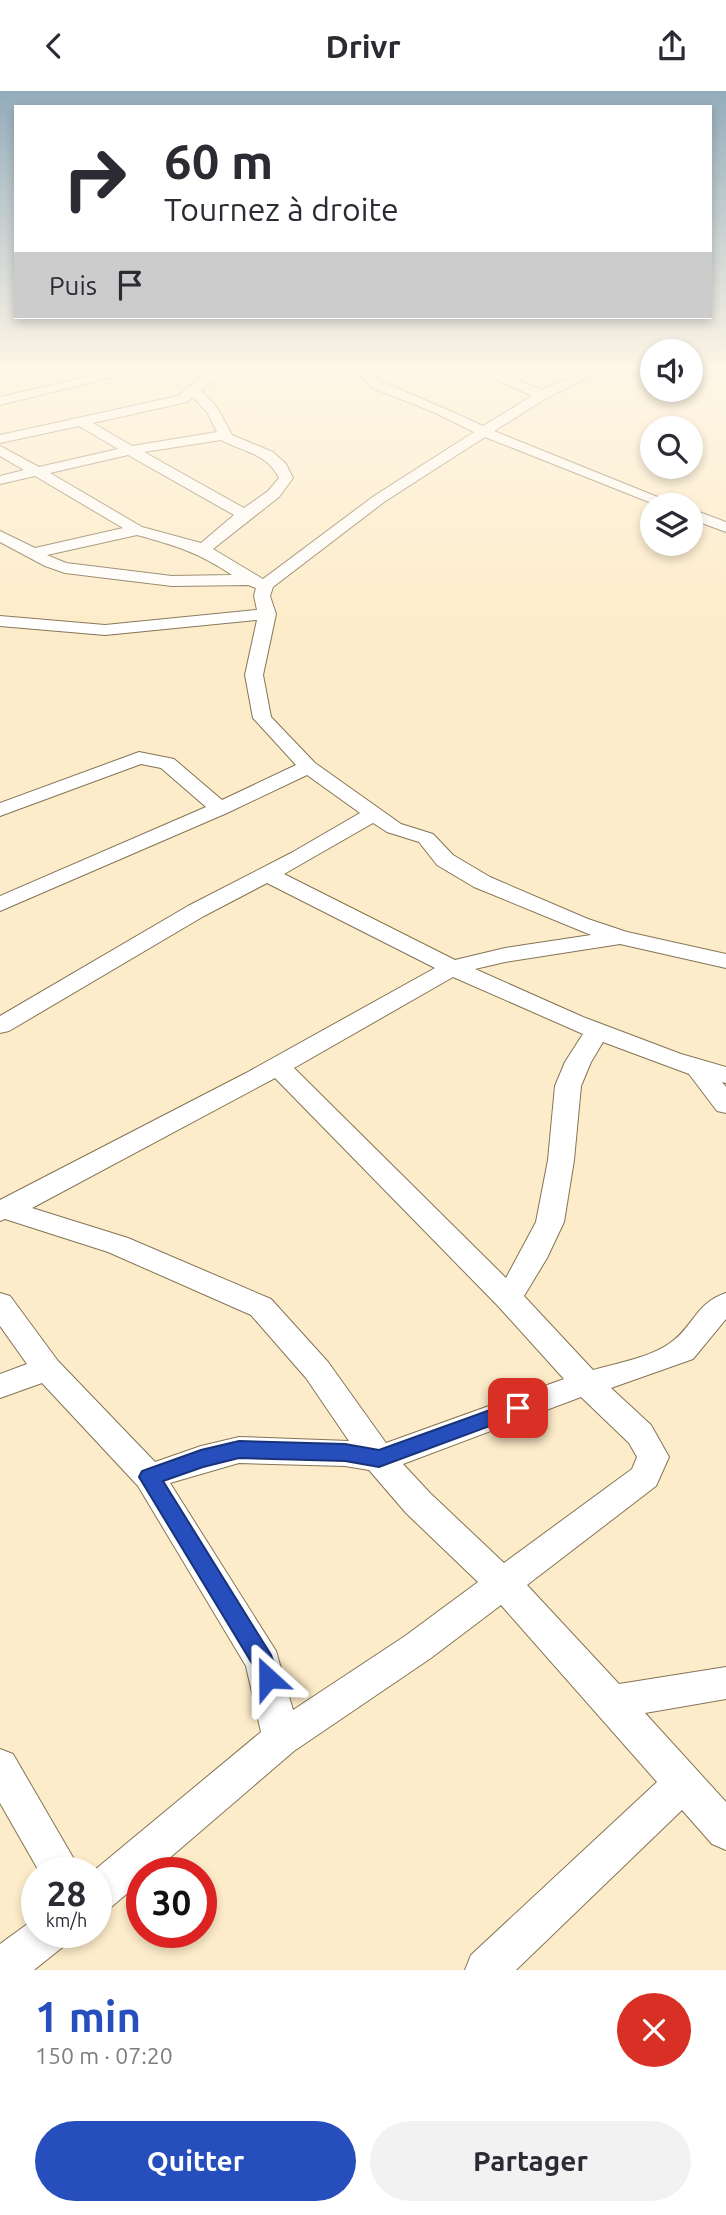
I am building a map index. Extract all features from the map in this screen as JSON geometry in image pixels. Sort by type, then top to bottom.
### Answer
[{"type":"street","points":[[11,457],[137,530],[203,550],[257,583],[267,614],[254,675],[262,718],[308,767],[394,828],[426,838],[445,860],[482,883],[580,924],[621,938],[726,961]]},
{"type":"street","points":[[0,480],[103,457]]},
{"type":"street","points":[[142,457],[244,514]]},
{"type":"street","points":[[203,550],[283,485],[286,478],[272,457]]},
{"type":"street","points":[[0,536],[36,553],[52,565],[65,568],[172,581],[257,583],[379,499],[448,457]]},
{"type":"street","points":[[547,457],[640,493]]},
{"type":"street","points":[[703,518],[726,527]]},
{"type":"street","points":[[36,553],[137,530]]},
{"type":"street","points":[[0,621],[105,630],[267,614]]},
{"type":"street","points":[[0,810],[139,758],[167,763],[220,809]]},
{"type":"street","points":[[0,904],[220,809],[308,767]]},
{"type":"street","points":[[0,1025],[196,911],[374,813]]},
{"type":"street","points":[[267,874],[452,968],[597,1032],[699,1070],[726,1075]]},
{"type":"street","points":[[2,1210],[46,1190],[278,1066],[452,968],[505,955],[621,938]]},
{"type":"street","points":[[508,1298],[533,1258],[550,1223],[561,1160],[568,1086],[578,1062],[597,1032]]},
{"type":"street","points":[[112,1881],[281,1739],[418,1647],[645,1478],[653,1457],[640,1434],[586,1383],[508,1298],[278,1066]]},
{"type":"street","points":[[699,1070],[726,1105]]},
{"type":"street","points":[[2,1210],[118,1245],[261,1307],[317,1370],[379,1459],[418,1503],[504,1584],[726,1831]]},
{"type":"street","points":[[0,1304],[47,1369],[149,1477],[263,1662],[281,1739]]},
{"type":"street","points":[[149,1477],[201,1459],[239,1450],[345,1453],[379,1459],[586,1383],[682,1352],[711,1315],[726,1304]]},
{"type":"street","points":[[0,1386],[47,1369]]},
{"type":"street","points":[[611,1702],[726,1683]]},
{"type":"street","points":[[0,1767],[53,1857]]},
{"type":"street","points":[[486,1970],[683,1783]]},
{"type":"street","points":[[0,1970],[29,1948]]},
{"type":"route","points":[[268,1678],[263,1662],[149,1477],[201,1459],[239,1450],[345,1453],[379,1459],[518,1408]]}]
